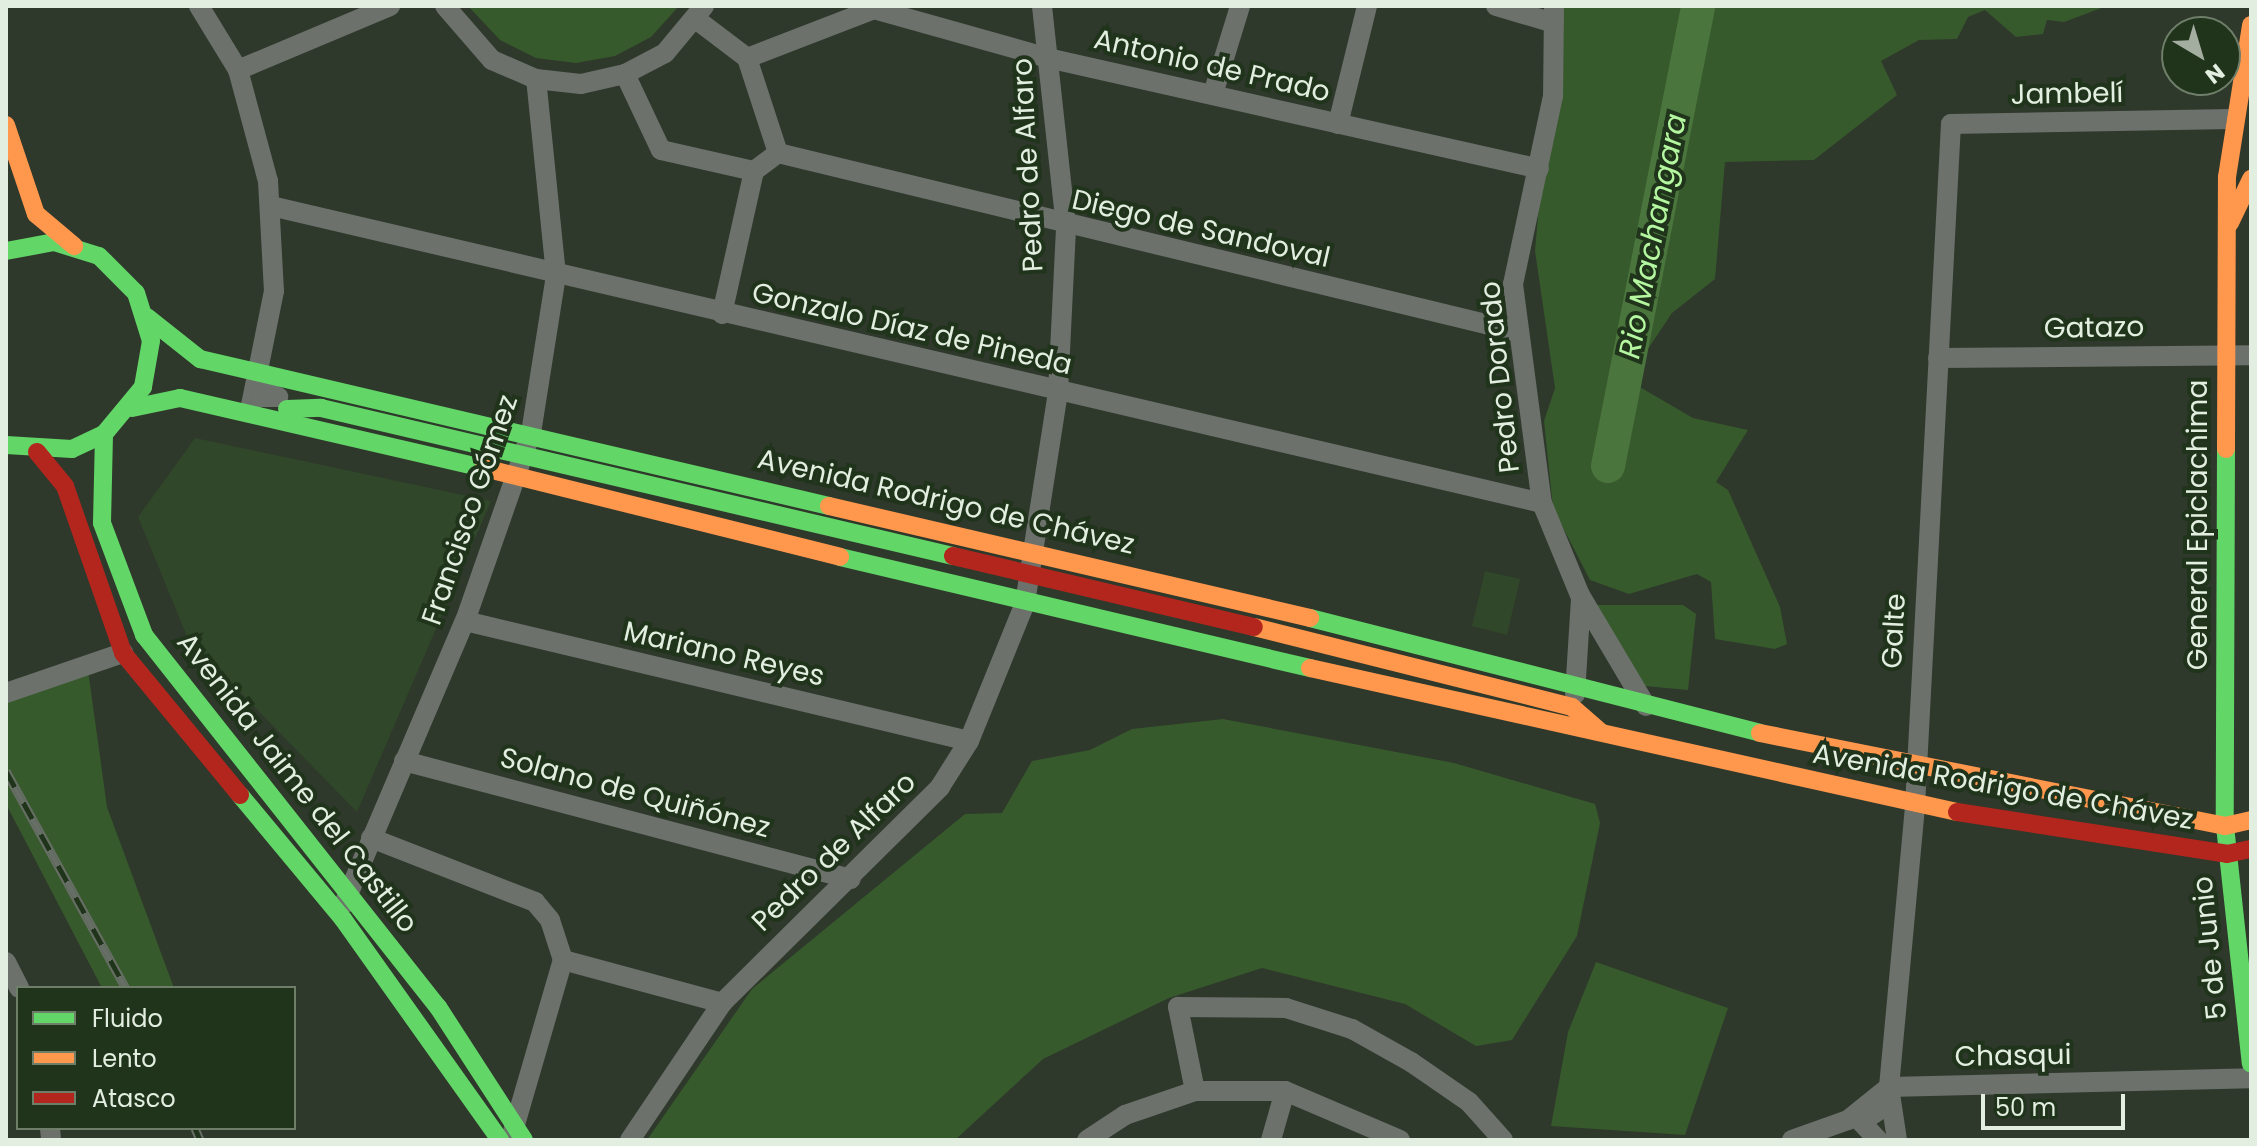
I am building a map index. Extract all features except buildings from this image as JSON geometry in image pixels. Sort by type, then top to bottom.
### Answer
[{"type":"main road","name":"General Epiclachima","points":[[2225,826],[2226,355],[2230,223],[2241,120],[2235,97],[2250,24]]},
{"type":"main road","points":[[6,125],[36,214],[75,246],[120,272],[147,317],[150,364],[132,408],[104,434],[37,452],[6,445]]},
{"type":"main road","name":"General Epiclachima","points":[[2230,223],[2251,179]]},
{"type":"main road","points":[[6,251],[32,243],[75,246]]},
{"type":"main road","name":"Avenida Rodrigo de Chávez","points":[[147,317],[185,352],[261,380],[321,408],[1572,707],[1617,699]]},
{"type":"main road","name":"Avenida Rodrigo de Chávez","points":[[261,380],[531,433],[1578,681],[1617,699],[1914,769],[2225,826],[2251,820]]},
{"type":"main road","name":"Avenida Rodrigo de Chávez","points":[[132,408],[180,398],[250,410],[1025,603],[1915,806],[2227,854],[2251,849]]},
{"type":"main road","name":"Avenida Rodrigo de Chávez","points":[[250,410],[321,408]]},
{"type":"main road","name":"Avenida Jaime del Castillo","points":[[104,434],[97,468],[102,523],[144,635],[438,1007],[512,1138]]},
{"type":"main road","name":"Avenida Jaime del Castillo","points":[[37,452],[65,486],[123,653],[339,915],[512,1138]]},
{"type":"main road","name":"Avenida Rodrigo de Chávez","points":[[1572,707],[1606,736]]},
{"type":"main road","name":"5 de Junio","points":[[2225,826],[2251,1064]]},
{"type":"street","points":[[199,6],[238,70],[271,206],[274,291],[261,380],[250,410]]},
{"type":"street","points":[[238,70],[390,6]]},
{"type":"street","points":[[445,6],[492,60],[536,79],[581,84],[625,74],[665,53],[700,13],[747,58],[778,153],[754,171],[722,314]]},
{"type":"street","name":"Pedro de Alfaro","points":[[630,1140],[722,1003],[926,806],[969,741],[1025,603],[1036,552],[1058,392],[1066,227],[1052,59],[1042,6]]},
{"type":"street","points":[[1213,94],[1240,6]]},
{"type":"street","points":[[1338,124],[1367,6]]},
{"type":"street","points":[[1496,6],[1554,15]]},
{"type":"street","points":[[747,58],[878,8]]},
{"type":"street","name":"Antonio de Prado","points":[[878,8],[1052,59],[1539,169]]},
{"type":"street","name":"Pedro Dorado","points":[[1554,15],[1553,96],[1513,284],[1519,332],[1542,503],[1580,595],[1646,706]]},
{"type":"street","points":[[625,74],[661,150],[754,171]]},
{"type":"street","name":"Francisco Gómez","points":[[339,915],[465,621],[531,433],[556,275],[536,79]]},
{"type":"street","name":"Jambelí","points":[[1951,124],[2241,120]]},
{"type":"street","name":"Galte","points":[[1897,1140],[1889,1087],[1915,806],[1914,769],[1951,124]]},
{"type":"street","name":"Diego de Sandoval","points":[[778,153],[1066,227],[1519,332]]},
{"type":"street","name":"Gonzalo Díaz de Pineda","points":[[271,206],[722,314],[1542,503]]},
{"type":"street","name":"Gatazo","points":[[1938,358],[2251,355]]},
{"type":"street","name":"Pedro Dorado","points":[[1572,707],[1578,681],[1580,595]]},
{"type":"street","name":"Mariano Reyes","points":[[465,621],[969,741]]},
{"type":"street","points":[[6,693],[123,653]]},
{"type":"street","name":"Solano de Quiñónez","points":[[404,761],[851,879]]},
{"type":"street","points":[[371,838],[535,902],[550,920],[563,960],[512,1138]]},
{"type":"street","points":[[563,960],[722,1003]]},
{"type":"street","points":[[6,962],[18,986]]},
{"type":"street","points":[[1195,1091],[1178,1007],[1286,1008],[1352,1029],[1411,1062],[1469,1102],[1503,1140]]},
{"type":"street","name":"Chasqui","points":[[1889,1087],[2251,1078]]},
{"type":"street","points":[[1795,1140],[1848,1120],[1889,1087]]},
{"type":"street","points":[[1087,1140],[1125,1115],[1195,1091],[1285,1091],[1400,1140]]},
{"type":"street","points":[[1271,1140],[1285,1091]]},
{"type":"street","points":[[1878,1140],[1861,1122],[1892,1103],[1889,1140]]},
{"type":"street","points":[[1848,1120],[1867,1140]]},
{"type":"shaded area","points":[[468,6],[679,6],[651,37],[615,56],[576,63],[536,58],[500,40]]},
{"type":"shaded area","points":[[1556,6],[2107,6],[2064,22],[2047,20],[2043,34],[2016,37],[1985,10],[1968,17],[1957,39],[1919,40],[1881,61],[1897,95],[1814,160],[1725,162],[1715,279],[1672,313],[1636,367],[1638,386],[1693,418],[1748,430],[1716,482],[1728,490],[1780,607],[1787,644],[1775,649],[1715,639],[1711,582],[1697,574],[1629,594],[1590,580],[1553,508],[1544,421],[1555,388],[1535,251]]},
{"type":"shaded area","points":[[195,438],[491,501],[357,812],[188,639],[138,517]]},
{"type":"shaded area","points":[[1485,571],[1520,579],[1507,635],[1472,626]]},
{"type":"shaded area","points":[[1596,605],[1683,605],[1696,614],[1688,690],[1645,686]]},
{"type":"shaded area","points":[[88,670],[107,807],[173,986],[101,986],[6,804],[6,699]]},
{"type":"shaded area","points":[[1223,719],[1454,763],[1595,804],[1600,823],[1577,936],[1512,1040],[1476,1046],[1405,1004],[1262,968],[1169,998],[1043,1059],[955,1140],[647,1140],[752,989],[965,814],[1002,813],[1032,761],[1090,750],[1132,729]]},
{"type":"shaded area","points":[[1596,962],[1728,1008],[1685,1135],[1551,1126],[1568,1032]]},
{"type":"waterway","name":"Rio Machangara","points":[[1608,466],[1698,6]]},
{"type":"railway","points":[[6,771],[125,986]]},
{"type":"railway","points":[[196,1130],[200,1140]]},
{"type":"traffic: fast","points":[[6,251],[54,242],[99,256],[136,293],[151,341],[143,387],[104,434],[72,449],[6,445]]},
{"type":"traffic: fast","points":[[147,317],[200,359],[829,506]]},
{"type":"traffic: fast","points":[[132,408],[180,398],[484,468]]},
{"type":"traffic: fast","points":[[287,409],[321,408],[953,556]]},
{"type":"traffic: fast","points":[[104,434],[102,523],[144,635],[438,1007],[524,1140]]},
{"type":"traffic: fast","points":[[2226,449],[2225,826],[2251,1064]]},
{"type":"traffic: fast","points":[[840,557],[1310,668]]},
{"type":"traffic: fast","points":[[1310,618],[1760,733]]},
{"type":"traffic: fast","points":[[240,795],[343,919],[500,1140]]},
{"type":"traffic: slow","points":[[2226,449],[2227,177],[2251,25]]},
{"type":"traffic: slow","points":[[6,125],[36,214],[74,246]]},
{"type":"traffic: slow","points":[[2230,223],[2251,179]]},
{"type":"traffic: slow","points":[[484,468],[840,557]]},
{"type":"traffic: slow","points":[[829,506],[1310,618]]},
{"type":"traffic: slow","points":[[1254,627],[1572,707],[1601,732]]},
{"type":"traffic: slow","points":[[1310,668],[1957,812]]},
{"type":"traffic: slow","points":[[1760,733],[2225,826],[2251,820]]},
{"type":"traffic: jam","points":[[37,452],[65,486],[123,653],[240,795]]},
{"type":"traffic: jam","points":[[953,556],[1254,627]]},
{"type":"traffic: jam","points":[[1957,812],[2227,854],[2251,849]]}]
